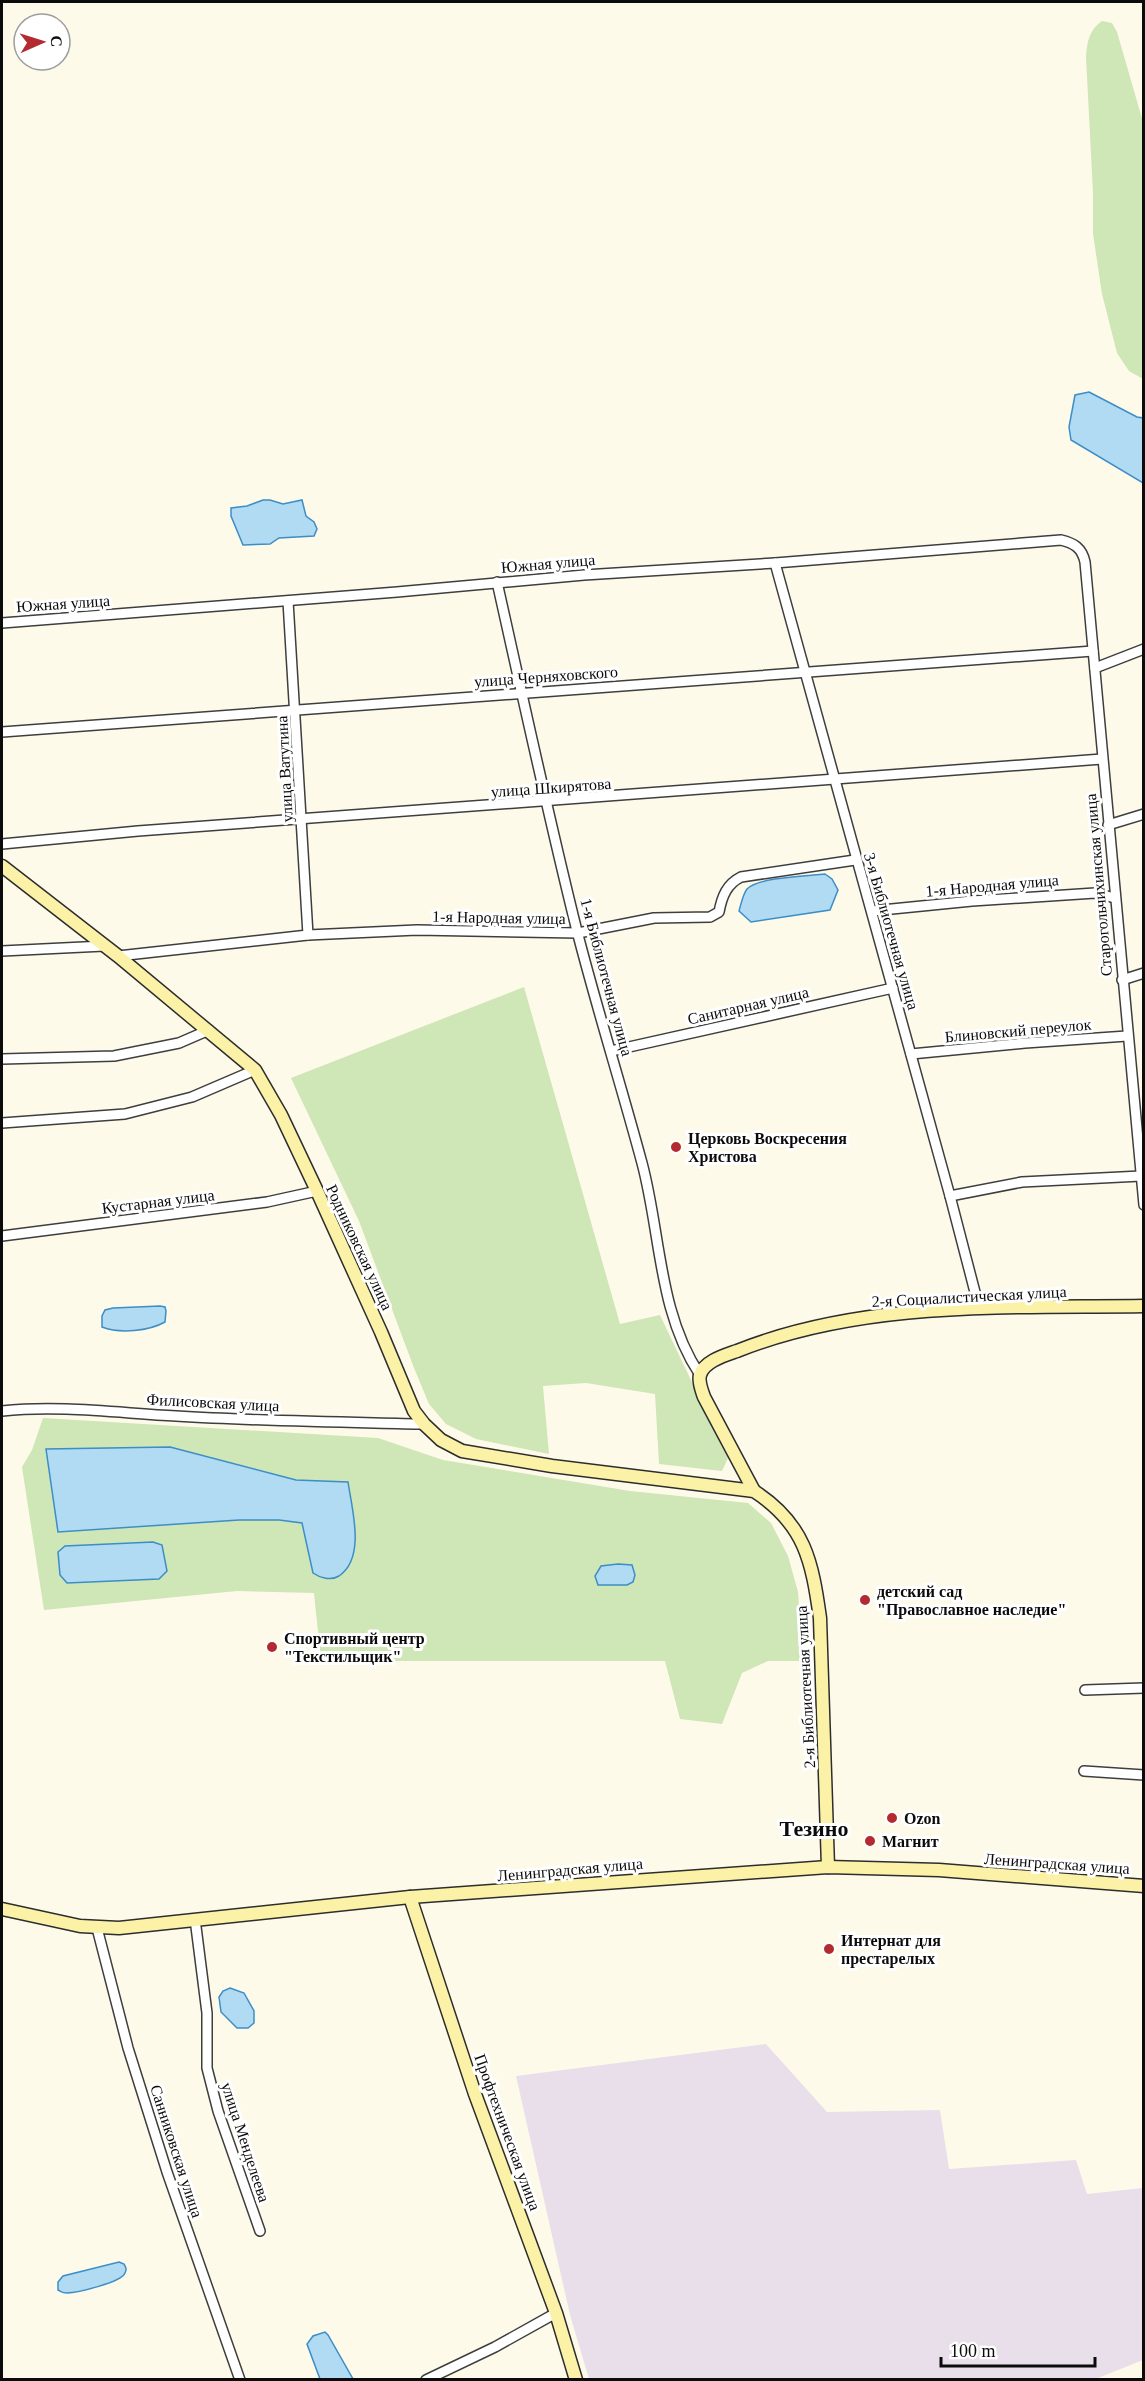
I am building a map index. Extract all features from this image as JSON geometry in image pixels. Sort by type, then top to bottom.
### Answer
[{"type":"street","name":"Южная улица","points":[[2,622],[1061,540],[1078,547],[1085,561]]},
{"type":"street","name":"Старогольчихинская улица","points":[[1085,561],[1127,1036],[1139,1126],[1143,1205]]},
{"type":"street","name":"3-я Библиотечная улица","points":[[775,563],[855,860],[872,911],[950,1196],[977,1308]]},
{"type":"street","name":"1-я Библиотечная улица","points":[[496,582],[578,933],[651,1199],[668,1302],[679,1336],[700,1375]]},
{"type":"street","name":"улица Ватутина","points":[[288,601],[308,935]]},
{"type":"street","points":[[1095,668],[1143,649]]},
{"type":"street","name":"улица Черняховского","points":[[2,732],[1093,651]]},
{"type":"street","name":"улица Шкирятова","points":[[2,844],[138,831],[1102,759]]},
{"type":"street","points":[[1108,825],[1143,814]]},
{"type":"street","name":"1-я Народная улица","points":[[118,956],[308,935],[417,930],[578,933],[654,918],[715,915],[729,886],[741,877],[855,860]]},
{"type":"street","name":"Родниковская улица","points":[[2,866],[118,956],[255,1070],[281,1115],[317,1191],[414,1411],[441,1440],[462,1450],[552,1466],[754,1491]]},
{"type":"street","name":"1-я Народная улица","points":[[872,911],[972,901],[1095,893],[1115,898]]},
{"type":"street","points":[[2,951],[104,946]]},
{"type":"street","points":[[1122,981],[1143,973]]},
{"type":"street","name":"Санитарная улица","points":[[611,1051],[893,988]]},
{"type":"street","points":[[2,1059],[114,1056],[179,1042],[209,1030]]},
{"type":"street","name":"Блиновский переулок","points":[[911,1054],[1127,1036]]},
{"type":"street","points":[[2,1123],[125,1114],[192,1097],[255,1070]]},
{"type":"street","points":[[950,1196],[1022,1182],[1141,1176]]},
{"type":"street","name":"Кустарная улица","points":[[2,1236],[267,1202],[317,1191]]},
{"type":"street","name":"2-я Социалистическая улица","points":[[700,1375],[705,1367],[716,1359],[747,1347],[816,1327],[858,1318],[977,1308],[1143,1306]]},
{"type":"street","points":[[700,1375],[700,1386],[704,1397],[754,1491]]},
{"type":"street","name":"Филисовская улица","points":[[2,1411],[29,1408],[72,1409],[247,1420],[424,1424]]},
{"type":"street","name":"2-я Библиотечная улица","points":[[754,1491],[776,1505],[792,1524],[806,1550],[815,1581],[820,1618],[828,1868]]},
{"type":"street","points":[[1085,1690],[1143,1688]]},
{"type":"street","points":[[1084,1771],[1143,1775]]},
{"type":"street","name":"Ленинградская улица","points":[[2,1909],[96,1928],[119,1928],[410,1897],[828,1868],[939,1870],[1143,1886]]},
{"type":"street","name":"Профтехническая улица","points":[[410,1897],[475,2094],[556,2313],[576,2379]]},
{"type":"street","name":"улица Менделеева","points":[[195,1919],[207,2013],[207,2068],[218,2111],[260,2231]]},
{"type":"street","name":"Санниковская улица","points":[[96,1928],[128,2048],[167,2172],[240,2379]]},
{"type":"street","points":[[426,2379],[495,2347],[556,2313]]},
{"type":"shaded area","points":[[766,2044],[827,2112],[940,2110],[949,2169],[1076,2160],[1087,2194],[1143,2188],[1143,2360],[1093,2380],[589,2379],[570,2315],[516,2076]]},
{"type":"green space","points":[[1102,21],[1112,23],[1117,32],[1143,122],[1143,379],[1129,371],[1117,353],[1102,294],[1093,234],[1086,57],[1087,46],[1094,28]]},
{"type":"green space","points":[[524,987],[620,1324],[660,1315],[728,1458],[722,1471],[659,1464],[655,1394],[586,1383],[543,1386],[549,1454],[476,1439],[446,1424],[429,1404],[359,1221],[291,1078]]},
{"type":"green space","points":[[43,1418],[378,1438],[443,1460],[630,1491],[748,1503],[771,1523],[788,1556],[798,1592],[803,1661],[768,1661],[742,1673],[722,1724],[680,1719],[665,1661],[321,1661],[314,1593],[237,1591],[44,1610],[22,1467],[32,1450]]},
{"type":"water","points":[[1089,392],[1143,418],[1143,483],[1071,440],[1069,427],[1075,395]]},
{"type":"water","points":[[263,500],[283,504],[302,500],[306,516],[314,522],[317,529],[314,536],[279,538],[270,544],[243,545],[231,516],[231,508],[247,506]]},
{"type":"water","points":[[825,874],[832,879],[838,890],[830,910],[751,922],[739,911],[747,889],[753,885],[796,876]]},
{"type":"water","points":[[165,1307],[165,1322],[158,1325],[126,1331],[102,1327],[102,1316],[105,1310]]},
{"type":"water","points":[[170,1447],[296,1480],[348,1482],[354,1519],[355,1545],[347,1568],[339,1576],[329,1579],[313,1573],[302,1523],[279,1520],[239,1520],[58,1532],[46,1449]]},
{"type":"water","points":[[153,1542],[162,1545],[167,1571],[159,1579],[67,1583],[60,1575],[58,1552],[65,1546]]},
{"type":"water","points":[[632,1565],[635,1575],[633,1582],[627,1585],[598,1585],[595,1576],[601,1566]]},
{"type":"water","points":[[230,1988],[244,1993],[254,2011],[254,2023],[248,2028],[237,2028],[221,2012],[219,1997],[223,1991]]},
{"type":"water","points":[[119,2262],[124,2264],[126,2270],[116,2280],[72,2293],[58,2290],[58,2282],[63,2276]]},
{"type":"water","points":[[325,2332],[353,2379],[320,2379],[307,2344],[313,2336]]},
{"type":"place","name":"Церковь Воскресения Христова","points":[[676,1147]]},
{"type":"place","name":"детский сад \"Православное наследие\"","points":[[865,1600]]},
{"type":"place","name":"Спортивный центр \"Текстильщик\"","points":[[272,1647]]},
{"type":"place","name":"Ozon","points":[[892,1818]]},
{"type":"place","name":"Магнит","points":[[870,1841]]},
{"type":"place","name":"Интернат для престарелых","points":[[829,1949]]},
{"type":"district","name":"Тезино","points":[[814,1828]]}]
